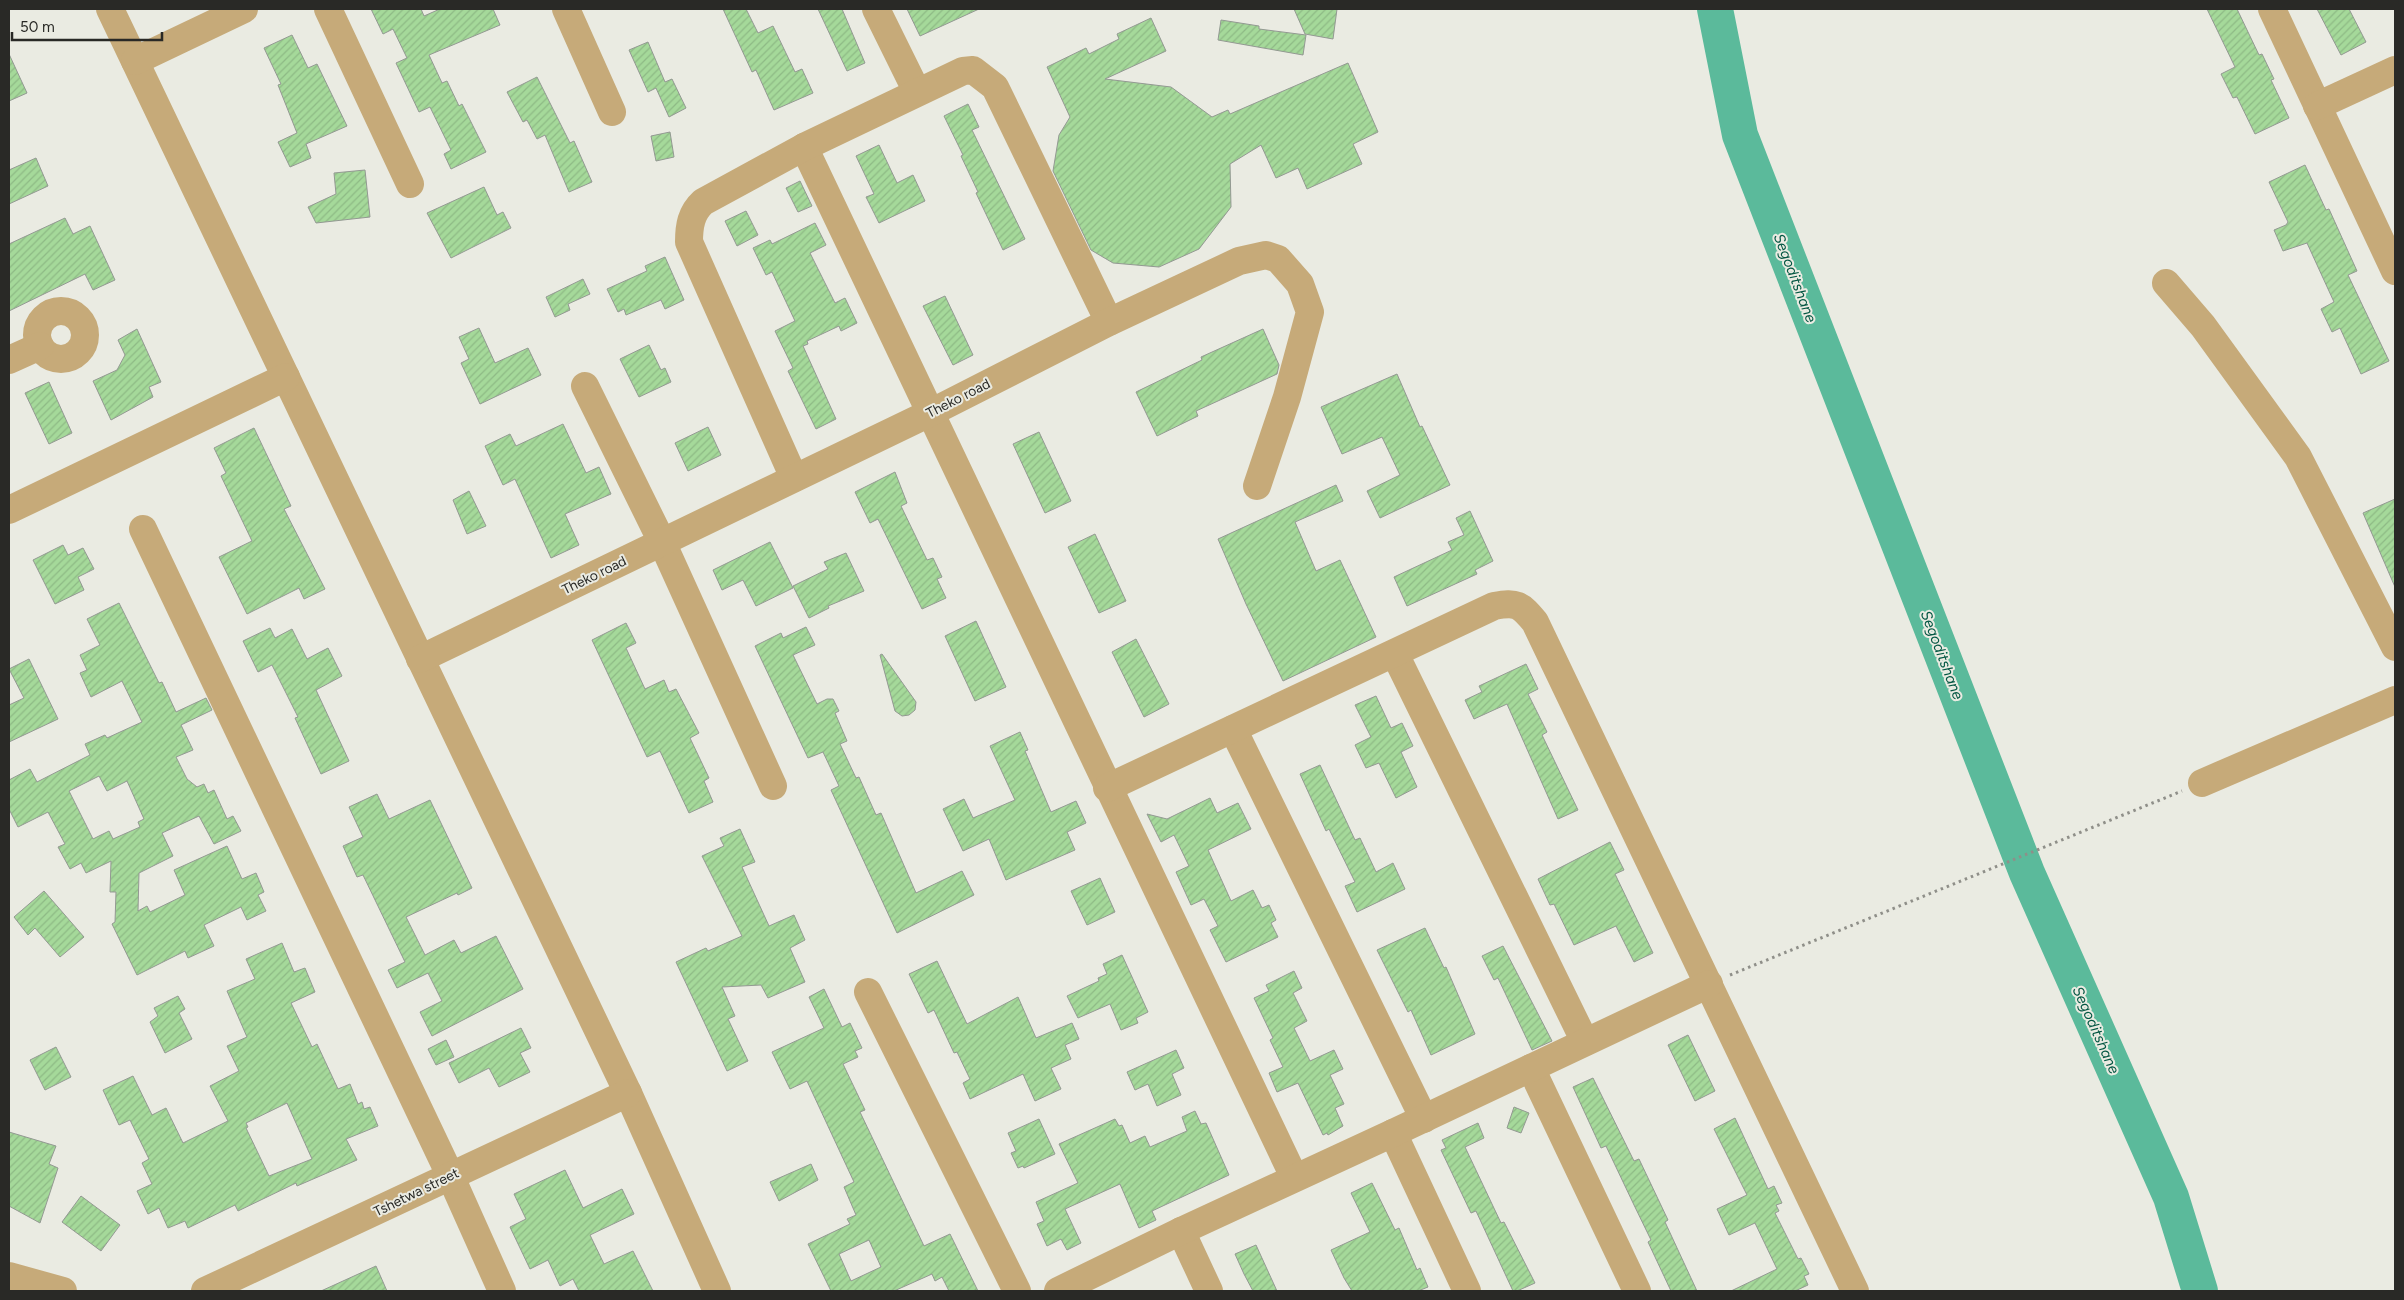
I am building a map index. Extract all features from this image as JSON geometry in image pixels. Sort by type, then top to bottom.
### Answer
[{"type":"street","points":[[110,9],[628,1093],[717,1291]]},
{"type":"street","points":[[135,61],[244,9]]},
{"type":"street","points":[[328,9],[410,184]]},
{"type":"street","points":[[566,9],[612,112]]},
{"type":"street","points":[[876,9],[917,92]]},
{"type":"street","points":[[2272,9],[2395,270]]},
{"type":"street","points":[[794,478],[689,242],[689,229],[695,210],[703,202],[804,148],[917,92],[963,71],[973,70],[995,86],[1109,322]]},
{"type":"street","points":[[2317,106],[2395,70]]},
{"type":"street","points":[[804,148],[1294,1177]]},
{"type":"street","name":"Theko road","points":[[420,659],[930,413],[1109,322],[1240,260],[1266,255],[1278,259],[1300,284],[1310,312],[1287,397],[1257,486]]},
{"type":"street","points":[[2166,283],[2204,326],[2298,456],[2395,647]]},
{"type":"street","points":[[9,360],[40,346]]},
{"type":"street","points":[[9,510],[286,377]]},
{"type":"street","points":[[585,386],[662,542],[773,786]]},
{"type":"street","points":[[143,529],[450,1175],[502,1291]]},
{"type":"street","points":[[1108,788],[1494,606],[1511,603],[1522,607],[1535,622],[1855,1291]]},
{"type":"street","points":[[1395,654],[1585,1042]]},
{"type":"street","points":[[2202,783],[2395,700]]},
{"type":"street","points":[[1234,729],[1424,1119]]},
{"type":"street","points":[[1058,1291],[1294,1177],[1394,1133],[1709,984]]},
{"type":"street","points":[[868,992],[1017,1291]]},
{"type":"street","points":[[1532,1068],[1637,1291]]},
{"type":"street","name":"Tshetwa street","points":[[205,1291],[628,1093]]},
{"type":"street","points":[[1394,1133],[1467,1291]]},
{"type":"street","points":[[1181,1231],[1209,1291]]},
{"type":"street","points":[[9,1276],[63,1291]]},
{"type":"path","points":[[1709,984],[2202,783]]},
{"type":"building","points":[[371,9],[421,9],[424,16],[440,9],[493,9],[500,25],[429,55],[442,83],[447,81],[459,106],[462,104],[486,152],[451,169],[444,154],[451,150],[430,107],[419,112],[396,63],[407,58],[393,29],[383,34]]},
{"type":"building","points":[[723,9],[746,9],[758,33],[773,26],[795,72],[802,69],[813,93],[774,110],[756,70],[752,72]]},
{"type":"building","points":[[818,9],[842,9],[865,63],[847,71]]},
{"type":"building","points":[[907,9],[979,9],[920,36]]},
{"type":"building","points":[[1294,9],[1337,9],[1333,39],[1305,34]]},
{"type":"building","points":[[2207,9],[2237,9],[2259,55],[2262,54],[2274,79],[2271,80],[2289,118],[2255,134],[2237,97],[2233,98],[2221,74],[2235,67]]},
{"type":"building","points":[[2317,9],[2349,9],[2366,42],[2341,55]]},
{"type":"building","points":[[1151,18],[1166,51],[1105,79],[1171,87],[1212,117],[1228,110],[1230,114],[1348,63],[1378,132],[1353,144],[1362,164],[1307,189],[1298,168],[1276,178],[1261,145],[1230,164],[1231,207],[1199,249],[1159,267],[1113,263],[1091,250],[1053,171],[1059,135],[1070,117],[1047,67],[1086,48],[1089,54],[1119,39],[1117,34]]},
{"type":"building","points":[[1221,20],[1259,26],[1259,29],[1306,35],[1303,55],[1218,40]]},
{"type":"building","points":[[292,35],[308,68],[317,64],[347,126],[306,144],[311,158],[290,167],[278,142],[297,133],[278,85],[281,84],[264,48]]},
{"type":"building","points":[[648,42],[665,82],[672,79],[686,108],[669,117],[656,88],[648,92],[629,50]]},
{"type":"building","points":[[9,54],[27,93],[9,101]]},
{"type":"building","points":[[537,77],[570,143],[574,141],[592,182],[569,192],[545,135],[537,139],[527,120],[523,122],[507,92]]},
{"type":"building","points":[[968,104],[979,127],[972,130],[1025,239],[1003,250],[976,193],[978,192],[961,156],[963,155],[944,116]]},
{"type":"building","points":[[670,132],[674,157],[656,161],[651,136]]},
{"type":"building","points":[[879,145],[897,183],[913,175],[925,201],[879,223],[866,197],[874,194],[856,156]]},
{"type":"building","points":[[36,158],[48,186],[9,204],[9,170]]},
{"type":"building","points":[[2305,165],[2326,210],[2329,209],[2357,271],[2348,275],[2389,361],[2361,374],[2340,328],[2332,332],[2321,309],[2334,302],[2307,243],[2283,251],[2274,230],[2286,225],[2288,222],[2269,182]]},
{"type":"building","points":[[365,170],[370,217],[316,223],[308,207],[336,194],[334,173]]},
{"type":"building","points":[[800,181],[812,206],[798,212],[786,188]]},
{"type":"building","points":[[484,187],[497,215],[503,212],[511,228],[451,258],[427,213]]},
{"type":"building","points":[[746,211],[758,235],[737,246],[725,221]]},
{"type":"building","points":[[65,218],[73,234],[90,226],[115,280],[93,290],[85,274],[9,311],[9,244]]},
{"type":"building","points":[[815,223],[826,245],[810,253],[835,303],[845,298],[857,323],[841,331],[839,326],[807,341],[808,344],[803,346],[836,419],[816,429],[788,371],[793,368],[775,331],[795,321],[772,272],[766,275],[753,248],[770,240],[772,244]]},
{"type":"building","points":[[665,257],[684,300],[665,309],[661,300],[626,315],[624,309],[618,312],[607,289],[647,271],[645,266]]},
{"type":"building","points":[[583,279],[590,294],[568,304],[570,310],[555,317],[546,297]]},
{"type":"building","points":[[945,296],[973,355],[953,365],[923,306]]},
{"type":"building","points":[[479,328],[495,363],[528,348],[541,375],[480,404],[461,363],[469,359],[459,337]]},
{"type":"building","points":[[137,329],[161,382],[149,387],[153,397],[111,420],[93,381],[117,370],[125,355],[118,340]]},
{"type":"building","points":[[1263,329],[1279,365],[1277,374],[1196,411],[1198,416],[1157,436],[1136,392],[1202,360],[1201,357]]},
{"type":"building","points":[[649,345],[661,370],[665,368],[671,382],[639,397],[620,359]]},
{"type":"building","points":[[1397,374],[1420,427],[1422,426],[1450,485],[1380,518],[1367,491],[1400,475],[1382,437],[1342,454],[1321,407]]},
{"type":"building","points":[[49,382],[72,433],[49,444],[25,393]]},
{"type":"building","points":[[563,424],[586,473],[599,467],[611,494],[565,514],[579,545],[551,558],[515,479],[503,485],[485,446],[510,434],[516,446]]},
{"type":"building","points":[[708,427],[721,455],[688,471],[675,443]]},
{"type":"building","points":[[254,428],[291,506],[284,509],[325,589],[304,599],[299,588],[247,614],[219,557],[252,541],[221,476],[226,473],[214,448]]},
{"type":"building","points":[[1039,432],[1071,501],[1045,513],[1013,444]]},
{"type":"building","points":[[895,472],[907,503],[901,506],[927,560],[933,558],[942,577],[937,579],[946,598],[922,609],[878,519],[870,523],[855,492]]},
{"type":"building","points":[[1336,485],[1343,501],[1295,522],[1316,571],[1340,560],[1376,637],[1283,681],[1246,604],[1218,539]]},
{"type":"building","points":[[469,491],[486,526],[467,534],[453,500]]},
{"type":"building","points":[[2395,499],[2395,587],[2363,513]]},
{"type":"building","points":[[1470,511],[1493,561],[1475,570],[1477,574],[1407,606],[1394,577],[1452,550],[1448,542],[1464,535],[1456,518]]},
{"type":"building","points":[[1095,534],[1126,601],[1099,613],[1068,547]]},
{"type":"building","points":[[770,542],[793,588],[756,606],[743,580],[722,590],[713,570]]},
{"type":"building","points":[[63,545],[68,555],[83,548],[94,569],[78,577],[84,590],[55,604],[33,560]]},
{"type":"building","points":[[846,553],[864,591],[828,606],[829,608],[809,618],[793,586],[828,569],[824,562]]},
{"type":"building","points":[[119,603],[159,683],[162,682],[176,712],[206,698],[212,710],[181,725],[193,750],[176,757],[187,779],[197,787],[204,784],[208,793],[214,790],[227,819],[233,816],[241,831],[214,844],[199,816],[162,833],[173,856],[139,873],[138,911],[147,906],[150,912],[185,895],[174,870],[227,846],[242,879],[256,873],[264,892],[258,895],[266,911],[247,920],[241,907],[204,925],[214,946],[188,958],[185,951],[137,975],[112,924],[115,922],[116,892],[110,892],[111,861],[86,873],[81,863],[70,869],[58,847],[65,844],[48,812],[18,827],[9,809],[9,780],[30,769],[37,782],[90,755],[85,744],[105,735],[107,738],[142,722],[122,681],[91,697],[80,673],[87,670],[80,655],[100,645],[87,619]],"holes":[[[99,776],[107,791],[127,781],[144,819],[138,822],[140,827],[113,839],[109,831],[93,839],[69,791]]]},
{"type":"building","points":[[976,621],[1006,687],[975,701],[945,636]]},
{"type":"building","points":[[626,623],[636,643],[626,648],[645,689],[664,680],[669,692],[676,689],[699,733],[690,738],[709,778],[704,781],[713,802],[689,813],[660,751],[647,757],[592,640]]},
{"type":"building","points":[[806,627],[815,645],[793,655],[817,704],[827,699],[833,699],[839,711],[835,713],[847,741],[840,744],[856,778],[859,777],[876,815],[881,813],[916,893],[962,871],[974,895],[897,933],[831,790],[839,786],[823,752],[808,758],[755,646],[781,633],[783,638]]},
{"type":"building","points":[[270,628],[275,638],[292,629],[307,659],[328,648],[342,676],[316,690],[349,761],[321,774],[295,718],[298,717],[272,665],[258,672],[243,641]]},
{"type":"building","points":[[1136,639],[1169,704],[1144,717],[1112,652]]},
{"type":"building","points":[[882,654],[916,702],[915,710],[909,715],[902,716],[895,711],[880,655]]},
{"type":"building","points":[[29,659],[58,719],[9,742],[9,705],[24,698],[9,669]]},
{"type":"building","points":[[1526,664],[1538,689],[1528,694],[1547,732],[1542,735],[1578,810],[1558,819],[1507,704],[1474,719],[1465,700],[1482,692],[1479,686]]},
{"type":"building","points":[[1376,696],[1391,728],[1402,723],[1413,746],[1401,752],[1417,787],[1396,798],[1379,763],[1366,768],[1355,745],[1371,737],[1355,705]]},
{"type":"building","points":[[1020,732],[1028,750],[1025,751],[1051,812],[1076,801],[1086,823],[1067,832],[1075,850],[1006,880],[989,839],[963,851],[943,809],[964,799],[973,818],[1015,800],[990,746]]},
{"type":"building","points":[[1320,765],[1355,840],[1360,838],[1376,872],[1393,863],[1405,889],[1357,912],[1345,886],[1355,882],[1329,829],[1326,831],[1300,774]]},
{"type":"building","points":[[377,794],[389,819],[430,800],[472,888],[406,917],[425,955],[454,940],[461,953],[496,936],[523,989],[432,1036],[420,1012],[442,1001],[428,973],[397,988],[388,970],[405,962],[363,875],[357,877],[343,846],[363,837],[349,807]]},
{"type":"building","points":[[1210,798],[1217,813],[1238,803],[1251,829],[1208,850],[1231,901],[1253,890],[1262,908],[1269,905],[1276,920],[1271,923],[1278,937],[1226,962],[1210,930],[1218,926],[1204,899],[1191,905],[1176,872],[1189,866],[1174,835],[1161,842],[1147,814],[1167,819]]},
{"type":"building","points":[[740,829],[755,862],[742,867],[769,926],[794,915],[805,940],[790,948],[805,982],[768,998],[761,985],[722,987],[735,1016],[728,1019],[748,1061],[727,1071],[676,962],[706,948],[708,951],[742,936],[702,856],[724,846],[720,838]]},
{"type":"building","points":[[1610,842],[1624,870],[1615,874],[1653,953],[1634,962],[1616,926],[1574,945],[1554,904],[1550,905],[1538,879]]},
{"type":"building","points":[[1100,878],[1115,912],[1087,925],[1071,891]]},
{"type":"building","points":[[44,891],[84,937],[60,957],[35,928],[28,935],[14,917]]},
{"type":"building","points":[[1425,928],[1444,968],[1446,967],[1475,1034],[1431,1055],[1411,1010],[1408,1012],[1377,950]]},
{"type":"building","points":[[282,943],[294,972],[305,968],[315,992],[291,1003],[312,1047],[317,1044],[338,1089],[350,1084],[358,1104],[362,1102],[364,1109],[370,1107],[378,1126],[346,1139],[357,1160],[297,1186],[296,1183],[238,1211],[235,1205],[188,1228],[185,1221],[168,1228],[159,1208],[148,1214],[137,1191],[152,1184],[142,1163],[149,1159],[130,1120],[119,1125],[103,1090],[133,1076],[152,1115],[166,1108],[183,1143],[228,1121],[210,1086],[239,1071],[227,1046],[247,1037],[227,991],[255,979],[246,959]],"holes":[[[287,1103],[312,1159],[269,1176],[246,1128],[248,1127],[246,1123]]]},
{"type":"building","points":[[1503,946],[1552,1041],[1532,1050],[1498,978],[1494,980],[1482,956]]},
{"type":"building","points":[[1122,955],[1148,1012],[1136,1018],[1138,1023],[1121,1030],[1110,1004],[1078,1018],[1067,996],[1099,981],[1098,978],[1107,974],[1103,964]]},
{"type":"building","points":[[937,961],[967,1024],[1018,997],[1036,1038],[1072,1023],[1079,1039],[1065,1045],[1071,1059],[1051,1068],[1061,1089],[1035,1101],[1023,1074],[970,1099],[963,1083],[970,1079],[957,1052],[954,1053],[934,1010],[928,1013],[909,974]]},
{"type":"building","points":[[1294,971],[1302,988],[1293,993],[1307,1021],[1294,1028],[1310,1061],[1334,1050],[1343,1069],[1330,1075],[1344,1104],[1335,1108],[1343,1126],[1328,1135],[1327,1133],[1323,1135],[1298,1083],[1277,1092],[1269,1073],[1283,1067],[1270,1040],[1273,1038],[1254,998],[1269,991],[1266,985]]},
{"type":"building","points":[[824,989],[842,1027],[850,1023],[862,1048],[855,1051],[858,1057],[843,1064],[865,1110],[860,1112],[924,1246],[950,1234],[978,1291],[949,1291],[942,1277],[935,1281],[932,1274],[894,1291],[831,1291],[808,1244],[850,1224],[847,1219],[856,1215],[844,1187],[854,1182],[807,1081],[790,1089],[772,1052],[824,1028],[809,997]],"holes":[[[869,1240],[881,1267],[851,1281],[839,1254]]]},
{"type":"building","points":[[178,996],[185,1009],[179,1013],[192,1039],[165,1053],[150,1022],[158,1016],[154,1008]]},
{"type":"building","points":[[521,1028],[531,1048],[520,1053],[530,1072],[499,1087],[489,1068],[459,1083],[449,1063]]},
{"type":"building","points":[[1688,1035],[1715,1091],[1695,1101],[1668,1045]]},
{"type":"building","points":[[446,1040],[454,1057],[436,1065],[428,1049]]},
{"type":"building","points":[[56,1047],[71,1077],[45,1090],[30,1060]]},
{"type":"building","points":[[1176,1050],[1184,1068],[1172,1074],[1181,1095],[1157,1106],[1148,1084],[1135,1090],[1127,1072]]},
{"type":"building","points":[[1593,1078],[1634,1161],[1639,1159],[1668,1220],[1665,1222],[1697,1291],[1671,1291],[1648,1242],[1651,1240],[1606,1146],[1601,1148],[1573,1087]]},
{"type":"building","points":[[1514,1107],[1529,1113],[1521,1133],[1507,1128]]},
{"type":"building","points":[[1195,1111],[1201,1124],[1206,1123],[1229,1175],[1152,1211],[1156,1220],[1139,1228],[1120,1184],[1065,1209],[1081,1243],[1067,1250],[1061,1239],[1047,1246],[1037,1224],[1044,1221],[1036,1202],[1078,1183],[1059,1144],[1115,1119],[1119,1126],[1122,1125],[1130,1143],[1145,1136],[1150,1147],[1187,1131],[1182,1117]]},
{"type":"building","points":[[1735,1118],[1768,1189],[1774,1186],[1782,1203],[1776,1205],[1779,1211],[1775,1213],[1798,1259],[1801,1258],[1809,1274],[1804,1276],[1808,1285],[1795,1291],[1731,1291],[1777,1269],[1755,1223],[1729,1235],[1717,1209],[1747,1195],[1714,1129]]},
{"type":"building","points":[[1039,1119],[1055,1154],[1024,1168],[1023,1166],[1018,1168],[1011,1153],[1016,1151],[1008,1133]]},
{"type":"building","points":[[1478,1123],[1484,1138],[1465,1147],[1501,1223],[1504,1222],[1535,1283],[1517,1291],[1513,1291],[1476,1211],[1471,1213],[1441,1150],[1446,1148],[1442,1140]]},
{"type":"building","points":[[9,1132],[56,1146],[49,1164],[58,1168],[40,1223],[9,1206]]},
{"type":"building","points":[[811,1164],[818,1180],[779,1201],[770,1182]]},
{"type":"building","points":[[565,1170],[583,1208],[622,1189],[634,1214],[590,1235],[604,1264],[633,1251],[653,1291],[579,1291],[573,1279],[560,1286],[548,1260],[530,1269],[510,1227],[526,1219],[514,1194]]},
{"type":"building","points":[[1372,1183],[1395,1230],[1399,1228],[1417,1270],[1420,1268],[1428,1287],[1418,1291],[1352,1291],[1344,1278],[1331,1250],[1370,1232],[1351,1193]]},
{"type":"building","points":[[81,1196],[120,1225],[101,1251],[62,1222]]},
{"type":"building","points":[[1256,1245],[1277,1291],[1253,1291],[1244,1274],[1235,1254]]},
{"type":"building","points":[[376,1266],[387,1291],[321,1291]]},
{"type":"waterway","name":"Segoditshane","points":[[1715,9],[1740,135],[2027,873],[2171,1197],[2200,1291]]}]
